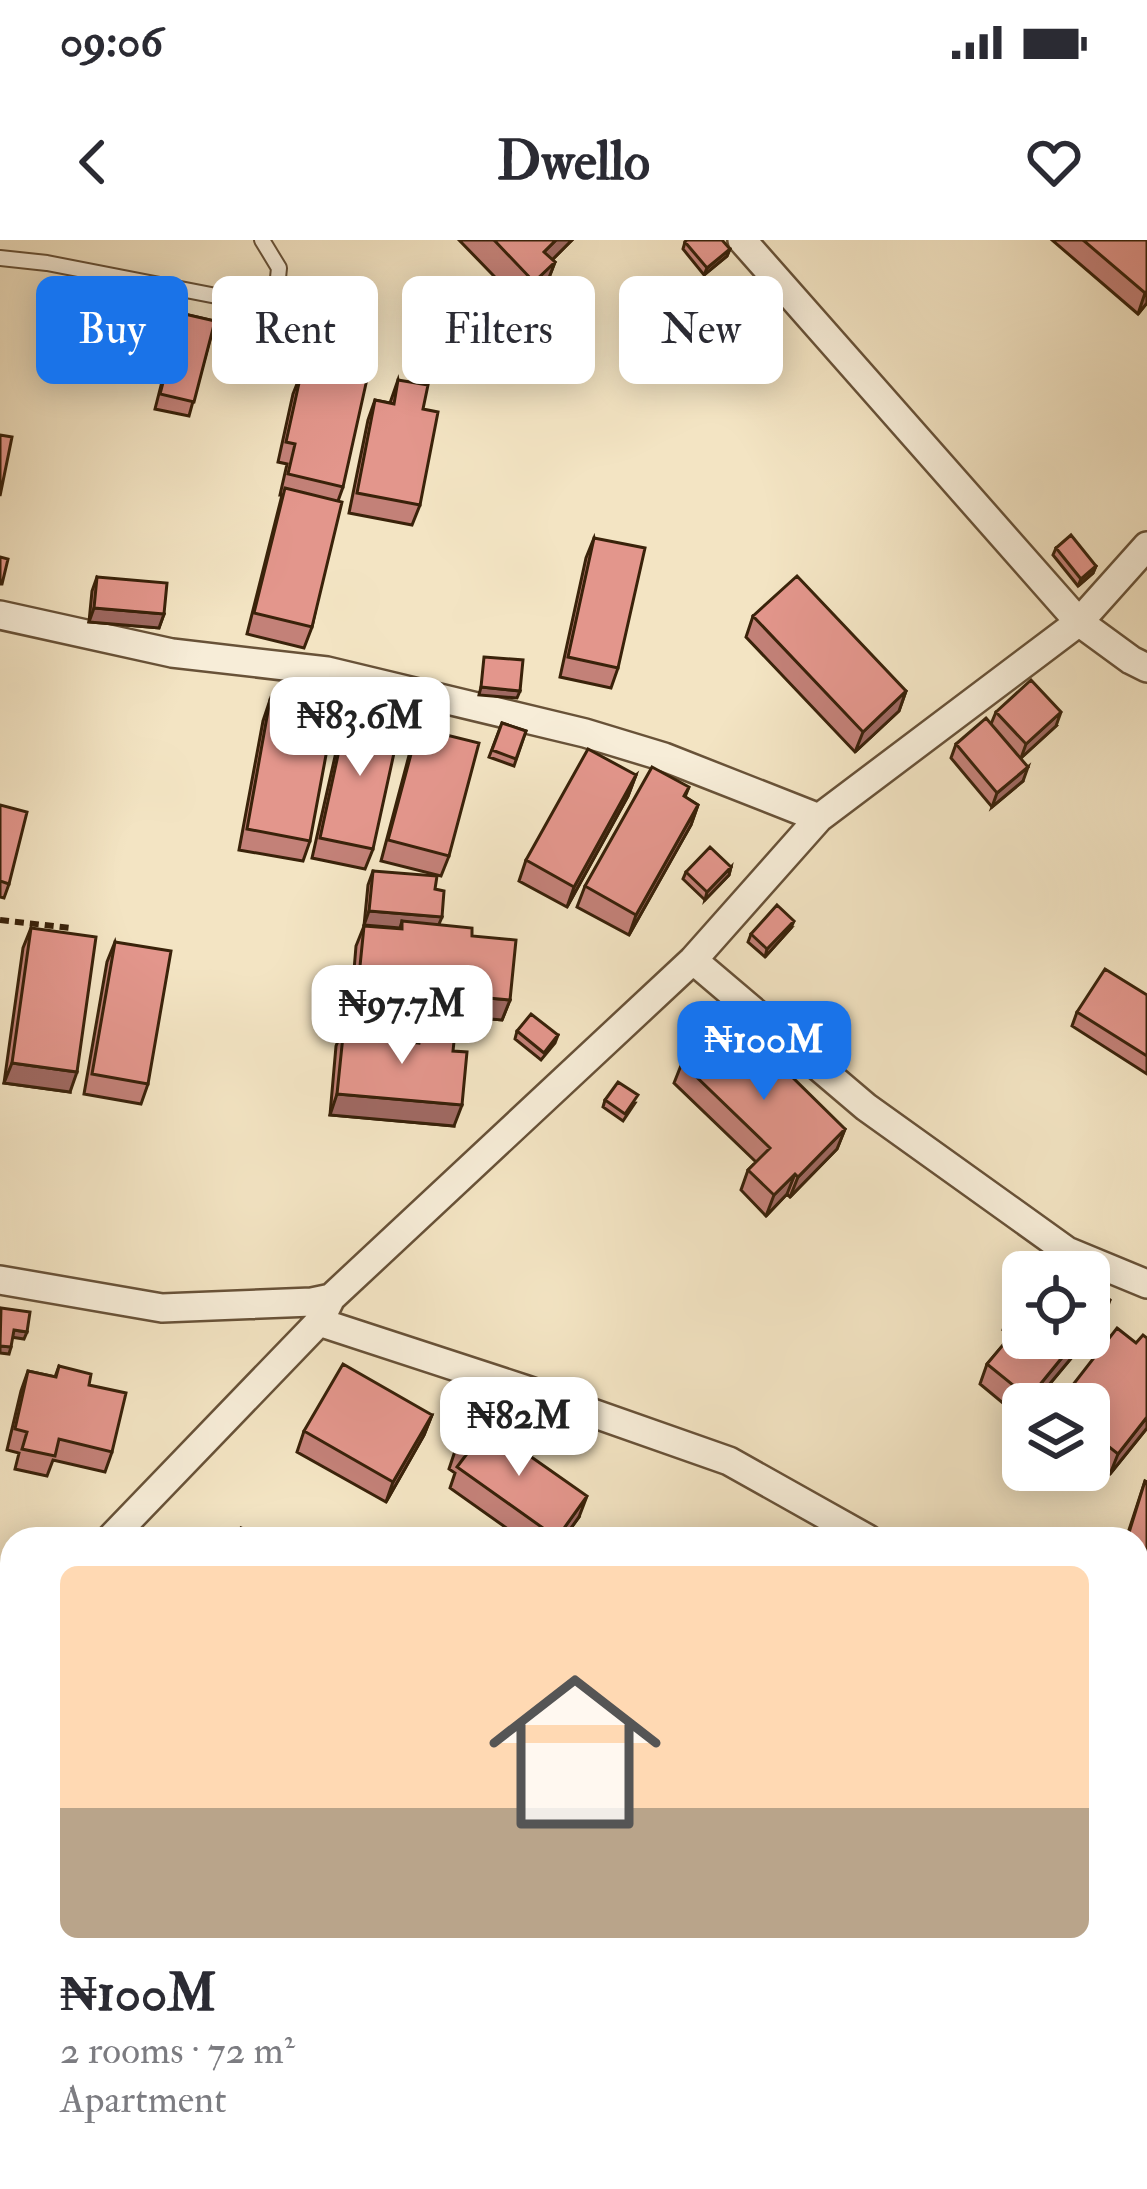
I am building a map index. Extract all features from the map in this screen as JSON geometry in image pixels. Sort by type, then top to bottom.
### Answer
[{"type":"street","points":[[742,240],[1079,622],[1147,668]]},
{"type":"street","points":[[121,1527],[325,1310],[693,960],[819,818],[1079,622],[1147,546]]},
{"type":"street","points":[[0,615],[172,653],[326,671],[585,733],[664,757],[819,818]]},
{"type":"street","points":[[693,960],[866,1107],[1067,1251],[1147,1284]]},
{"type":"street","points":[[0,1280],[163,1308],[312,1302],[527,1390],[729,1461],[847,1527]]},
{"type":"lane","points":[[0,258],[237,300],[260,298],[277,288],[279,268],[262,240]]},
{"type":"path","points":[[0,920],[70,928]]},
{"type":"building","points":[[494,240],[556,240],[544,252],[555,262],[540,276],[528,276]]},
{"type":"building","points":[[687,240],[722,240],[730,249],[707,268]]},
{"type":"building","points":[[1083,240],[1147,240],[1147,291],[1145,293]]},
{"type":"building","points":[[188,315],[212,320],[194,402],[160,394],[163,384],[188,384]]},
{"type":"building","points":[[398,380],[428,385],[423,409],[438,412],[420,505],[357,493],[375,400],[394,404]]},
{"type":"building","points":[[299,384],[366,384],[343,487],[288,474],[295,444],[286,442]]},
{"type":"building","points":[[0,435],[12,437],[0,496]]},
{"type":"building","points":[[285,488],[342,502],[312,627],[254,613]]},
{"type":"building","points":[[1071,535],[1096,566],[1081,579],[1056,548]]},
{"type":"building","points":[[594,538],[645,548],[618,668],[568,657]]},
{"type":"building","points":[[0,557],[8,559],[2,584],[0,584]]},
{"type":"building","points":[[797,576],[906,691],[863,732],[753,616]]},
{"type":"building","points":[[97,577],[167,583],[164,614],[94,608]]},
{"type":"building","points":[[484,657],[523,660],[520,691],[481,687]]},
{"type":"building","points":[[1031,680],[1061,712],[1026,744],[996,712]]},
{"type":"building","points":[[270,700],[334,712],[310,841],[247,829]]},
{"type":"building","points":[[348,709],[401,721],[373,849],[320,838]]},
{"type":"building","points":[[986,718],[1028,767],[997,793],[956,744]]},
{"type":"building","points":[[502,723],[526,731],[516,759],[492,750]]},
{"type":"building","points":[[418,728],[479,743],[449,856],[388,840]]},
{"type":"building","points":[[588,749],[636,775],[574,887],[526,860]]},
{"type":"building","points":[[652,767],[689,787],[684,796],[698,805],[636,915],[585,886]]},
{"type":"building","points":[[0,805],[27,812],[9,884],[0,881]]},
{"type":"building","points":[[710,847],[731,867],[707,892],[686,872]]},
{"type":"building","points":[[373,871],[437,876],[435,889],[444,891],[442,917],[369,911]]},
{"type":"building","points":[[777,905],[794,921],[767,949],[751,934]]},
{"type":"building","points":[[402,921],[472,928],[472,936],[516,940],[510,1000],[358,986],[364,926],[402,929]]},
{"type":"building","points":[[31,928],[96,937],[77,1072],[12,1063]]},
{"type":"building","points":[[115,942],[171,951],[148,1084],[92,1074]]},
{"type":"building","points":[[1105,969],[1147,995],[1147,1056],[1077,1012]]},
{"type":"building","points":[[531,1014],[558,1035],[544,1053],[517,1031]]},
{"type":"building","points":[[729,1015],[845,1129],[774,1195],[748,1170],[770,1148],[682,1063]]},
{"type":"building","points":[[344,1026],[387,1030],[385,1039],[419,1043],[421,1029],[455,1032],[453,1051],[467,1052],[462,1105],[337,1094]]},
{"type":"building","points":[[618,1082],[638,1095],[625,1114],[605,1100]]},
{"type":"building","points":[[1,1308],[30,1312],[27,1332],[14,1330],[11,1347],[0,1346]]},
{"type":"building","points":[[1117,1328],[1136,1343],[1143,1335],[1147,1338],[1147,1417],[1118,1454],[1110,1448],[1110,1383],[1074,1383],[1093,1359],[1110,1359],[1110,1337]]},
{"type":"building","points":[[1002,1346],[1002,1359],[1061,1359],[1041,1383],[1010,1383],[987,1364]]},
{"type":"building","points":[[343,1364],[432,1415],[393,1482],[304,1431]]},
{"type":"building","points":[[59,1366],[91,1374],[89,1385],[126,1393],[112,1452],[59,1439],[55,1456],[22,1449],[27,1432],[15,1429],[28,1371],[56,1377]]},
{"type":"building","points":[[477,1419],[587,1496],[565,1527],[542,1527],[457,1467],[466,1455],[456,1448]]},
{"type":"building","points":[[1145,1481],[1147,1527],[1131,1527]]}]
